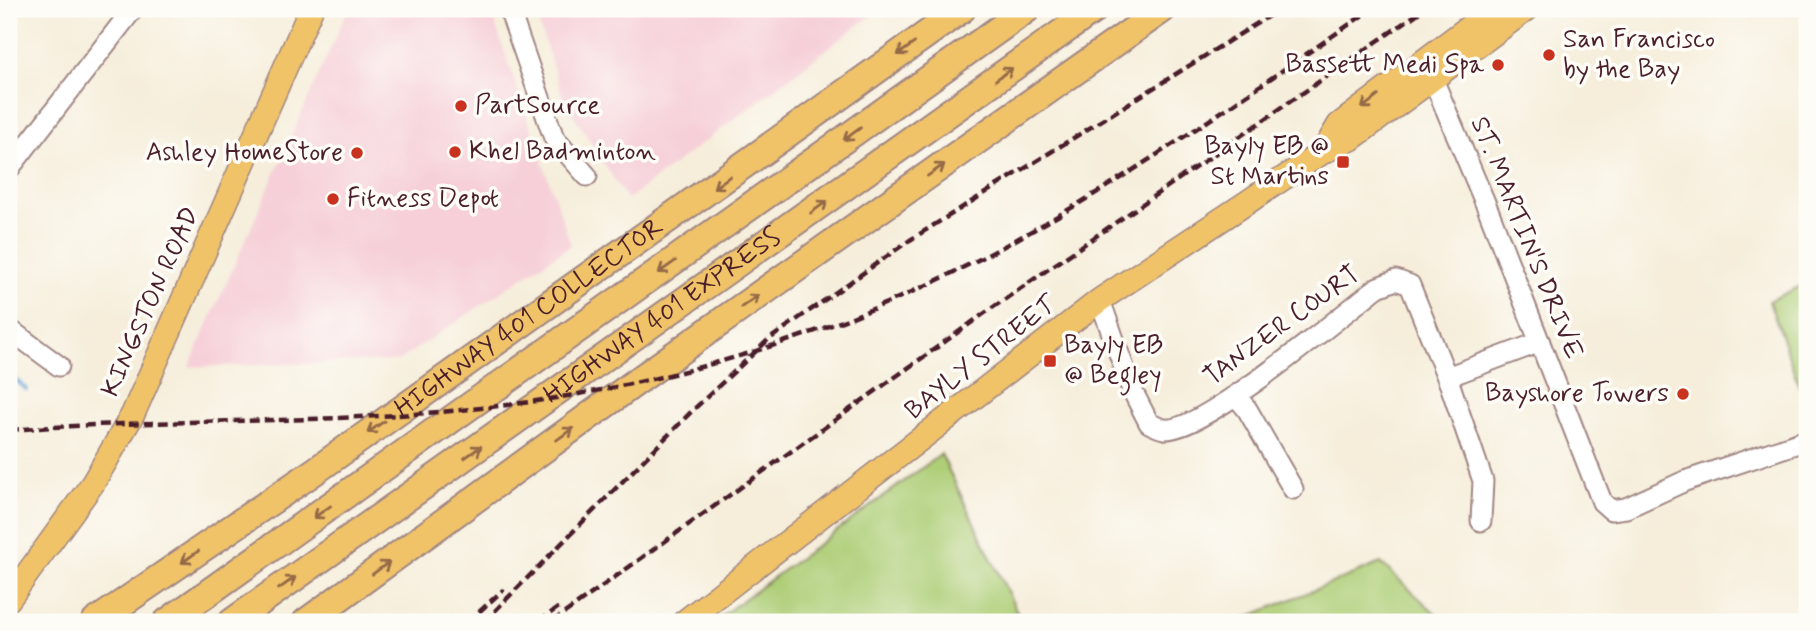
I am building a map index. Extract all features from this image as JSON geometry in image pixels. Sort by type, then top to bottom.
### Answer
[{"type":"highway","name":"HIGHWAY 401 COLLECTOR","points":[[95,622],[329,461],[962,9]]},
{"type":"highway","name":"HIGHWAY 401 EXPRESS","points":[[167,622],[1027,9]]},
{"type":"highway","name":"HIGHWAY 401 EXPRESS","points":[[232,622],[1095,9]]},
{"type":"highway","points":[[306,622],[636,382],[1163,9]]},
{"type":"main road","name":"KINGSTON ROAD","points":[[9,599],[93,483],[133,414],[311,9]]},
{"type":"main road","name":"BAYLY STREET","points":[[684,622],[1100,300],[1323,152],[1351,139],[1493,9]]},
{"type":"main road","name":"BAYLY STREET","points":[[1429,69],[1527,9]]},
{"type":"street","points":[[9,169],[133,9]]},
{"type":"street","points":[[509,9],[554,138],[587,176]]},
{"type":"street","name":"ST. MARTIN'S DRIVE","points":[[1429,69],[1602,502],[1611,510],[1626,508],[1685,481],[1807,440]]},
{"type":"street","name":"TANZER COURT","points":[[1100,300],[1132,390],[1149,423],[1165,429],[1182,425],[1236,396],[1378,287],[1396,280],[1409,285],[1418,299],[1483,481],[1481,521]]},
{"type":"street","points":[[9,329],[59,366]]},
{"type":"street","points":[[1447,377],[1540,342]]},
{"type":"street","points":[[1236,396],[1247,409],[1293,489]]},
{"type":"shaded area","points":[[348,9],[490,9],[571,245],[398,361],[189,367]]},
{"type":"shaded area","points":[[534,9],[880,9],[627,200],[563,98]]},
{"type":"green space","points":[[1807,283],[1807,408],[1769,301]]},
{"type":"green space","points":[[941,454],[1022,622],[713,622]]},
{"type":"green space","points":[[1381,563],[1445,622],[1235,622]]},
{"type":"waterway","points":[[9,375],[26,389]]},
{"type":"railway","points":[[484,622],[693,410],[768,340],[910,240],[1280,9]]},
{"type":"railway","points":[[9,430],[389,416],[515,404],[674,374],[778,344],[880,306],[929,284],[1045,223],[1156,155],[1372,9]]},
{"type":"railway","points":[[552,622],[985,313],[1424,9]]},
{"type":"railway","points":[[468,622],[504,589]]},
{"type":"railway","points":[[538,622],[559,607]]},
{"type":"place","name":"San Francisco by the Bay","points":[[1549,55]]},
{"type":"place","name":"Bassett Medi Spa","points":[[1498,65]]},
{"type":"place","name":"PartSource","points":[[461,106]]},
{"type":"place","name":"Khel Badminton","points":[[455,152]]},
{"type":"place","name":"Ashley HomeStore","points":[[357,153]]},
{"type":"place","name":"Bayly EB @ St Martins","points":[[1343,162]]},
{"type":"place","name":"Fitness Depot","points":[[333,199]]},
{"type":"place","name":"Bayly EB @ Begley","points":[[1050,361]]},
{"type":"place","name":"Bayshore Towers","points":[[1683,394]]}]
